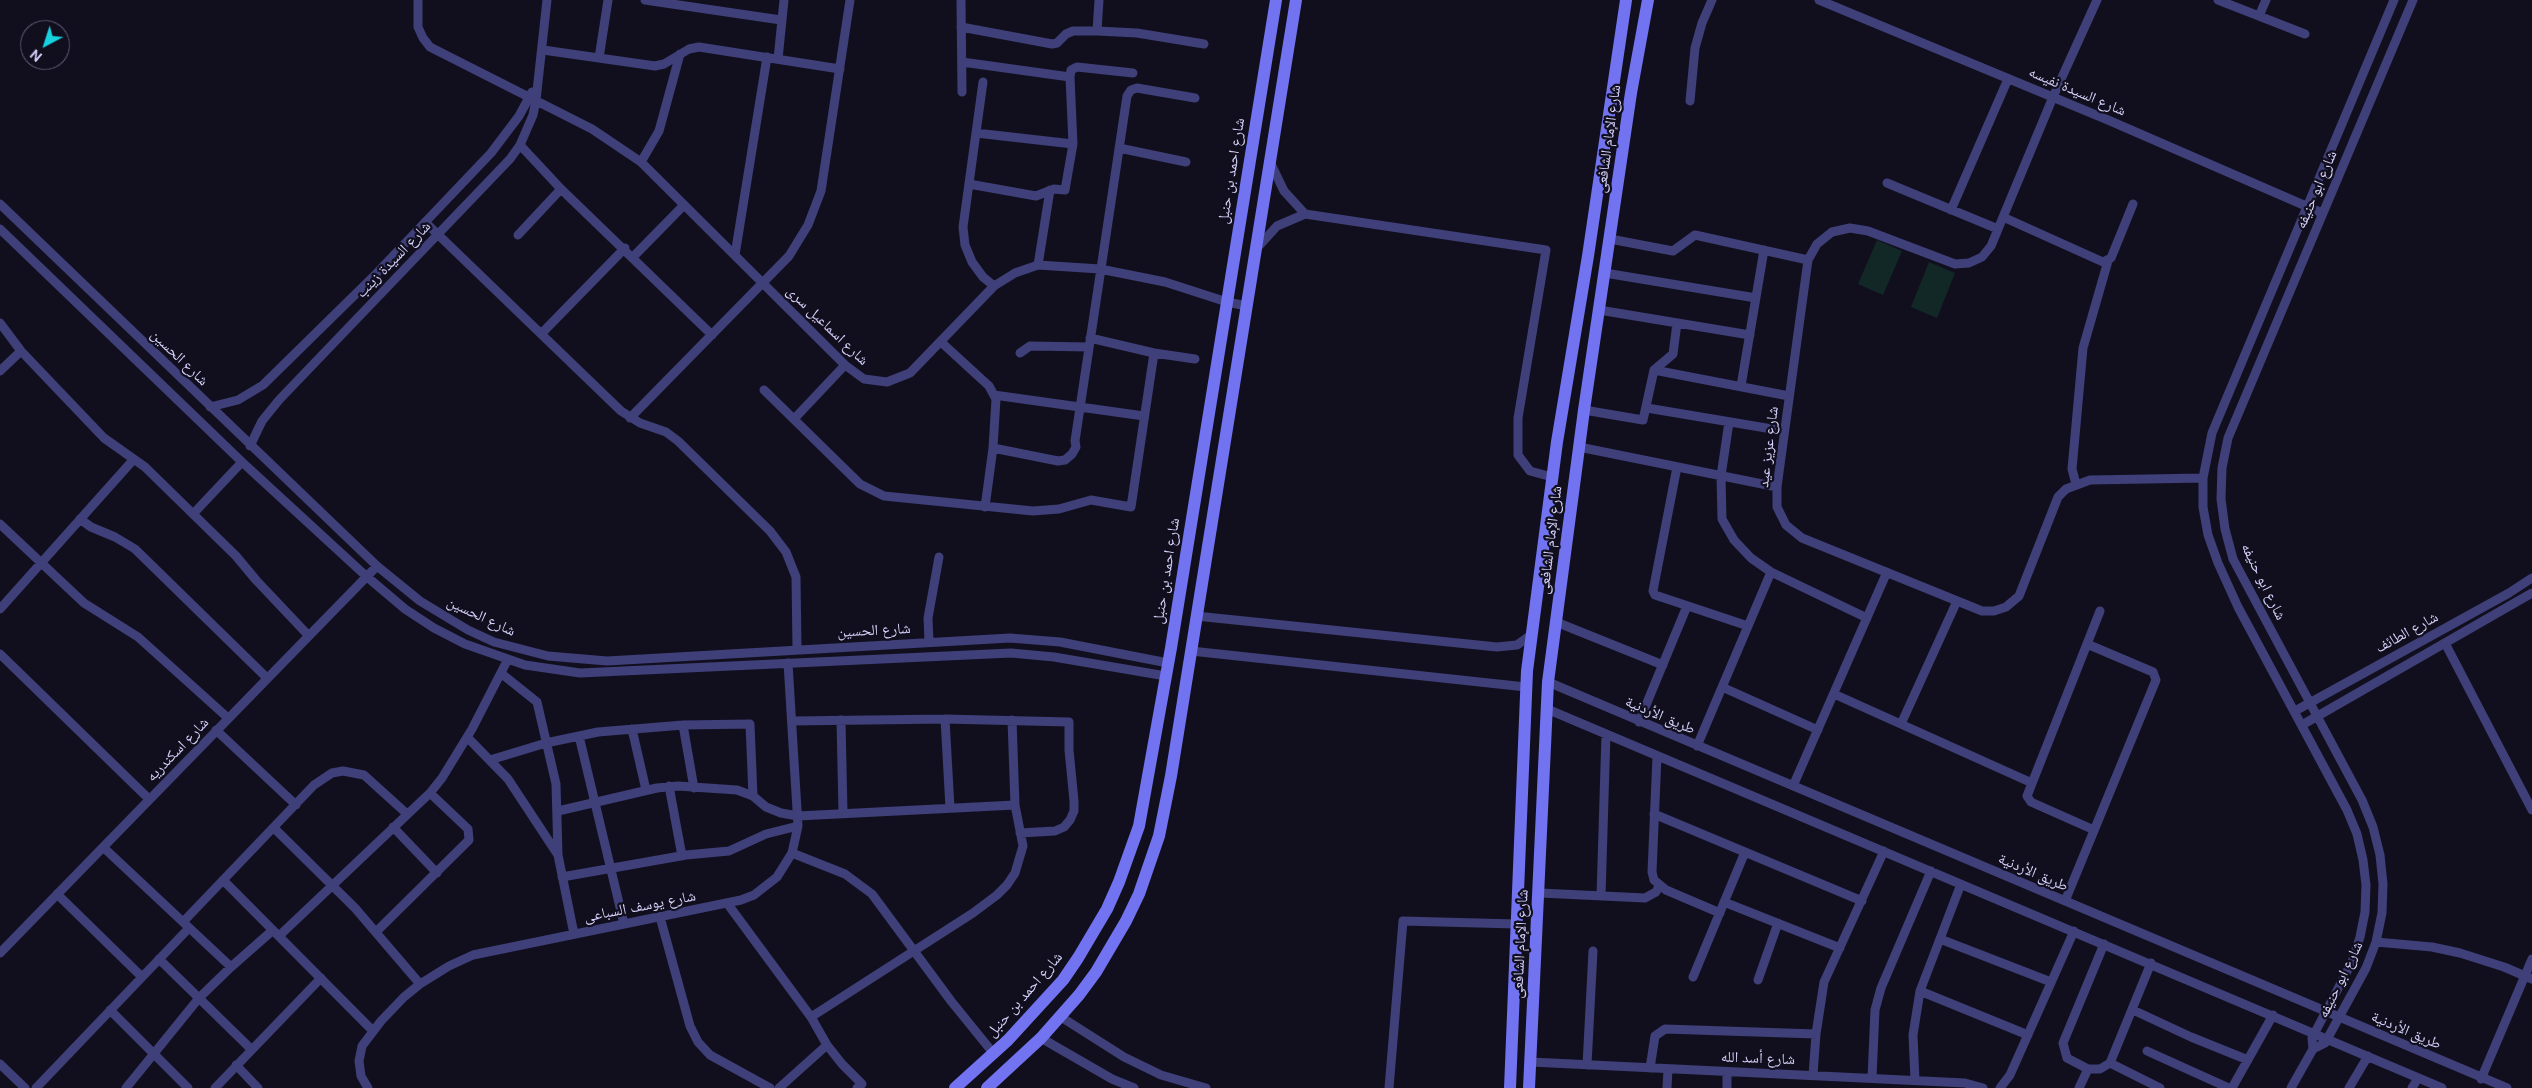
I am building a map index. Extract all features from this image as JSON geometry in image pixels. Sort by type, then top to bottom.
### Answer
[{"type":"street","name":"شارع اسماعيل سرى","points":[[418,0],[418,27],[430,47],[592,129],[641,162],[845,365],[854,373],[870,381],[887,382],[910,374],[994,286],[1014,273],[1038,265],[1100,270],[1165,282],[1227,302],[1247,306]]},
{"type":"street","name":"شارع السيدة زينب","points":[[250,446],[262,421],[279,400],[510,159],[520,145],[533,115],[533,98],[543,50],[548,0]]},
{"type":"street","points":[[599,58],[608,0]]},
{"type":"street","points":[[645,0],[782,20]]},
{"type":"street","points":[[778,59],[784,0]]},
{"type":"street","points":[[630,418],[789,256],[808,225],[822,191],[850,0]]},
{"type":"street","points":[[961,0],[962,92]]},
{"type":"street","points":[[1097,31],[1099,0]]},
{"type":"street","name":"شارع احمد بن حنبل","points":[[956,1088],[994,1054],[1063,980],[1106,909],[1129,857],[1146,796],[1276,0]]},
{"type":"street","points":[[987,1088],[1041,1038],[1079,995],[1112,947],[1126,922],[1150,865],[1166,806],[1296,0]]},
{"type":"street","name":"شارع الإمام الشافعى","points":[[1510,1088],[1526,687],[1552,477],[1626,0]]},
{"type":"street","name":"شارع الإمام الشافعى","points":[[1530,1088],[1548,682],[1584,410],[1631,93],[1648,0]]},
{"type":"street","points":[[1690,100],[1695,48],[1702,23],[1712,0]]},
{"type":"street","name":"شارع السيدة نفيسه","points":[[1820,0],[1834,3],[2322,213]]},
{"type":"street","name":"شارع عزيز عيد","points":[[2097,0],[2053,97],[1991,246],[1982,257],[1969,263],[1955,264],[1868,231],[1850,228],[1832,232],[1817,244],[1808,260],[1776,488],[1777,507],[1786,525],[1802,538],[1982,611],[1994,611],[2006,607],[2019,596],[2058,497],[2076,484],[2090,480],[2202,478]]},
{"type":"street","points":[[2218,0],[2305,34]]},
{"type":"street","points":[[2259,16],[2266,0]]},
{"type":"street","name":"شارع ابو حنيفه","points":[[2290,1088],[2313,1049],[2314,1033],[2352,962],[2365,912],[2366,886],[2357,834],[2347,810],[2238,607],[2218,563],[2208,535],[2203,507],[2202,478],[2212,433],[2394,0]]},
{"type":"street","name":"شارع ابو حنيفه","points":[[2313,1049],[2325,1043],[2328,1038],[2366,968],[2376,942],[2382,913],[2383,884],[2380,855],[2373,827],[2362,800],[2233,559],[2225,529],[2221,499],[2222,468],[2228,438],[2413,0]]},
{"type":"street","points":[[962,27],[1052,44],[1073,31],[1137,33],[1204,44]]},
{"type":"street","points":[[543,50],[655,66],[673,60],[680,54],[699,47],[840,69]]},
{"type":"street","points":[[641,162],[659,131],[680,54]]},
{"type":"street","points":[[735,255],[767,57]]},
{"type":"street","points":[[962,62],[1070,77]]},
{"type":"street","points":[[969,184],[1036,196],[1050,190],[1065,190],[1073,144],[1070,77],[1072,70],[1077,67],[1133,72]]},
{"type":"street","points":[[1952,210],[2008,79]]},
{"type":"street","points":[[983,82],[963,227],[965,245],[972,262],[983,277],[994,286]]},
{"type":"street","points":[[993,448],[1058,461],[1065,460],[1076,447],[1088,348],[1127,96],[1131,90],[1141,88],[1195,98]]},
{"type":"street","name":"شارع السيدة زينب","points":[[210,407],[238,400],[263,385],[491,153],[533,98]]},
{"type":"street","points":[[976,133],[1073,144]]},
{"type":"street","points":[[520,145],[561,189],[625,248],[712,335]]},
{"type":"street","points":[[1119,148],[1186,162]]},
{"type":"street","points":[[1270,162],[1284,191],[1305,214]]},
{"type":"street","points":[[1887,183],[1998,229]]},
{"type":"street","points":[[518,235],[561,189]]},
{"type":"street","points":[[1038,265],[1050,190]]},
{"type":"street","points":[[2076,484],[2072,469],[2083,348],[2108,261],[2133,204]]},
{"type":"street","points":[[634,257],[684,205]]},
{"type":"street","name":"شارع الحسين","points":[[1,208],[377,566],[420,601],[468,630],[494,642],[548,656],[607,660],[994,638],[1060,642],[1168,663]]},
{"type":"street","points":[[1257,249],[1277,226],[1305,214],[1546,250],[1518,418],[1518,455],[1530,471],[1544,477],[1552,477]]},
{"type":"street","points":[[2003,216],[2103,262],[2108,261]]},
{"type":"street","points":[[425,222],[630,418],[666,432],[770,531],[786,552],[796,577],[797,649]]},
{"type":"street","name":"شارع الحسين","points":[[0,229],[242,462],[366,576],[405,609],[434,628],[465,644],[508,659],[552,670],[608,673],[996,653],[1054,656],[1166,676]]},
{"type":"street","points":[[1610,239],[1673,251],[1696,235],[1808,260]]},
{"type":"street","points":[[541,334],[625,248]]},
{"type":"street","points":[[1741,386],[1764,250]]},
{"type":"street","points":[[1605,273],[1756,298]]},
{"type":"street","points":[[1582,290],[1602,292]]},
{"type":"street","points":[[1599,310],[1750,335]]},
{"type":"street","points":[[0,323],[21,351],[104,438],[134,459],[193,514],[236,556],[308,635]]},
{"type":"street","points":[[1584,410],[1641,420],[1645,418],[1654,370],[1673,354],[1677,323]]},
{"type":"street","points":[[1090,338],[1154,352],[1195,358]]},
{"type":"street","points":[[941,342],[989,386],[994,395],[996,406],[993,448],[985,506]]},
{"type":"street","points":[[1020,353],[1030,346],[1088,348]]},
{"type":"street","points":[[0,371],[21,351]]},
{"type":"street","points":[[764,390],[860,484],[872,491],[891,497],[1046,511],[1091,500],[1131,507],[1154,352]]},
{"type":"street","points":[[794,420],[845,365]]},
{"type":"street","points":[[1654,370],[1789,396]]},
{"type":"street","points":[[994,395],[1144,416]]},
{"type":"street","points":[[1647,408],[1784,431]]},
{"type":"street","points":[[1729,422],[1721,476],[1722,519],[1734,540],[1750,558],[1771,572],[1867,618]]},
{"type":"street","points":[[1579,447],[1776,488]]},
{"type":"street","points":[[0,609],[134,459]]},
{"type":"street","points":[[193,514],[242,462]]},
{"type":"street","points":[[1677,467],[1653,591],[1655,595],[1748,626]]},
{"type":"street","points":[[80,519],[91,527],[115,537],[135,549],[267,678]]},
{"type":"street","points":[[0,524],[84,603],[138,637],[228,718]]},
{"type":"street","points":[[929,642],[928,618],[938,557]]},
{"type":"street","name":"شارع اسكندريه","points":[[0,953],[377,566]]},
{"type":"street","points":[[1697,746],[1771,572]]},
{"type":"street","points":[[1793,786],[1887,572]]},
{"type":"street","name":"شارع الطائف","points":[[2294,710],[2509,593],[2532,578]]},
{"type":"street","name":"شارع الطائف","points":[[2302,725],[2532,593]]},
{"type":"street","points":[[1900,724],[1957,601]]},
{"type":"street","points":[[1639,722],[1687,606]]},
{"type":"street","points":[[2094,830],[2031,802],[2027,796],[2100,611]]},
{"type":"street","points":[[1196,616],[1497,647],[1517,645],[1532,635]]},
{"type":"street","points":[[1556,622],[1663,665]]},
{"type":"street","points":[[994,638],[996,653]]},
{"type":"street","points":[[2445,643],[2532,810]]},
{"type":"street","points":[[2065,901],[2156,677],[2152,672],[2087,644]]},
{"type":"street","points":[[1190,651],[1526,687]]},
{"type":"street","points":[[0,654],[150,799]]},
{"type":"street","points":[[126,1088],[199,998],[231,967],[276,933],[333,885],[430,792],[442,778],[467,737],[502,674],[508,659]]},
{"type":"street","points":[[607,660],[608,673]]},
{"type":"street","name":"شارع يوسف السباعى","points":[[368,1088],[361,1076],[358,1061],[362,1046],[392,1008],[420,984],[449,966],[473,955],[727,903],[754,895],[777,877],[792,853],[798,826],[788,663]]},
{"type":"street","points":[[502,674],[537,702],[554,778],[558,811],[558,855],[574,934]]},
{"type":"street","name":"طريق الأردنية","points":[[1548,682],[2506,1088]]},
{"type":"street","points":[[1722,687],[1818,730]]},
{"type":"street","points":[[1834,694],[2032,783]]},
{"type":"street","points":[[1547,709],[2328,1038],[2442,1088]]},
{"type":"street","points":[[792,722],[946,719],[1069,722],[1069,750],[1074,801],[1070,820],[1064,827],[1055,832],[1020,833]]},
{"type":"street","points":[[946,719],[950,808]]},
{"type":"street","points":[[841,720],[843,814]]},
{"type":"street","points":[[811,1017],[973,912],[997,895],[1007,885],[1020,860],[1023,846],[1015,805],[1012,720]]},
{"type":"street","points":[[490,760],[546,743],[579,736],[684,725],[750,724],[753,796]]},
{"type":"street","points":[[684,725],[694,788]]},
{"type":"street","points":[[632,729],[646,790]]},
{"type":"street","points":[[216,730],[296,805]]},
{"type":"street","points":[[1601,896],[1606,734]]},
{"type":"street","points":[[579,736],[624,924]]},
{"type":"street","points":[[467,737],[508,779],[558,855]]},
{"type":"street","points":[[1657,756],[1652,872],[1659,886],[1720,913]]},
{"type":"street","points":[[36,1088],[159,959],[223,880],[322,778],[332,773],[348,771],[364,775],[373,781],[406,813]]},
{"type":"street","points":[[558,811],[669,786],[737,790],[753,796],[766,807],[798,816],[1015,805]]},
{"type":"street","points":[[669,786],[682,856]]},
{"type":"street","points":[[376,932],[466,844],[470,834],[468,829],[430,792]]},
{"type":"street","points":[[1654,814],[1862,900]]},
{"type":"street","points":[[562,877],[682,856],[729,851],[766,834],[798,826]]},
{"type":"street","points":[[393,827],[437,873]]},
{"type":"street","points":[[274,828],[333,885],[420,984]]},
{"type":"street","points":[[103,847],[231,967]]},
{"type":"street","points":[[1693,977],[1745,852]]},
{"type":"street","points":[[1813,1075],[1816,1034],[1824,982],[1884,852]]},
{"type":"street","points":[[792,853],[837,870],[865,887],[879,901],[994,1054]]},
{"type":"street","points":[[1129,857],[1150,865]]},
{"type":"street","points":[[1872,1078],[1875,1010],[1881,988],[1931,871]]},
{"type":"street","points":[[223,880],[373,1031]]},
{"type":"street","points":[[1914,1080],[1913,1035],[1920,991],[1961,884]]},
{"type":"street","points":[[1540,893],[1644,898],[1656,892],[1659,886]]},
{"type":"street","points":[[58,894],[142,977]]},
{"type":"street","points":[[1724,902],[1840,948]]},
{"type":"street","points":[[727,903],[811,1017],[827,1044],[842,1064],[862,1084],[857,1088]]},
{"type":"street","points":[[660,917],[690,1026],[698,1042],[710,1055],[770,1088]]},
{"type":"street","points":[[1390,1088],[1403,920],[1516,924]]},
{"type":"street","points":[[1758,980],[1778,923]]},
{"type":"street","points":[[2000,1088],[2010,1075],[2074,931]]},
{"type":"street","points":[[1940,940],[2051,982]]},
{"type":"street","points":[[2376,942],[2422,946],[2460,953],[2504,967],[2528,978]]},
{"type":"street","points":[[2104,944],[2063,1043],[2067,1058],[2088,1069],[2100,1069],[2110,1063],[2151,964]]},
{"type":"street","points":[[1587,1065],[1593,951]]},
{"type":"street","points":[[159,959],[251,1049]]},
{"type":"street","points":[[2481,1079],[2528,978],[2532,959]]},
{"type":"street","points":[[215,1088],[321,978]]},
{"type":"street","points":[[1920,991],[2028,1035]]},
{"type":"street","points":[[110,1010],[188,1088]]},
{"type":"street","points":[[2133,1010],[2191,1037],[2248,1060]]},
{"type":"street","points":[[2147,1051],[2230,1088],[2273,1015]]},
{"type":"street","points":[[1061,1017],[1124,1057],[1161,1075],[1206,1088]]},
{"type":"street","points":[[1650,1068],[1654,1040],[1657,1033],[1664,1029],[1816,1034]]},
{"type":"street","points":[[1041,1038],[1134,1088]]},
{"type":"street","points":[[779,1088],[827,1044]]},
{"type":"street","points":[[2349,1088],[2368,1056]]},
{"type":"street","name":"شارع أسد الله","points":[[1531,1062],[1914,1080],[1965,1083],[1983,1088]]},
{"type":"street","points":[[2110,1063],[2160,1088]]},
{"type":"street","points":[[0,1064],[25,1088]]},
{"type":"street","points":[[236,1065],[258,1088]]},
{"type":"street","points":[[1667,1088],[1668,1069]]},
{"type":"street","points":[[2079,1088],[2088,1069]]},
{"type":"street","points":[[1727,1072],[1727,1088]]},
{"type":"street","points":[[2412,1088],[2418,1078]]},
{"type":"green space","points":[[1877,240],[1902,251],[1883,295],[1858,284]]},
{"type":"green space","points":[[1929,262],[1955,273],[1937,318],[1911,307]]}]
